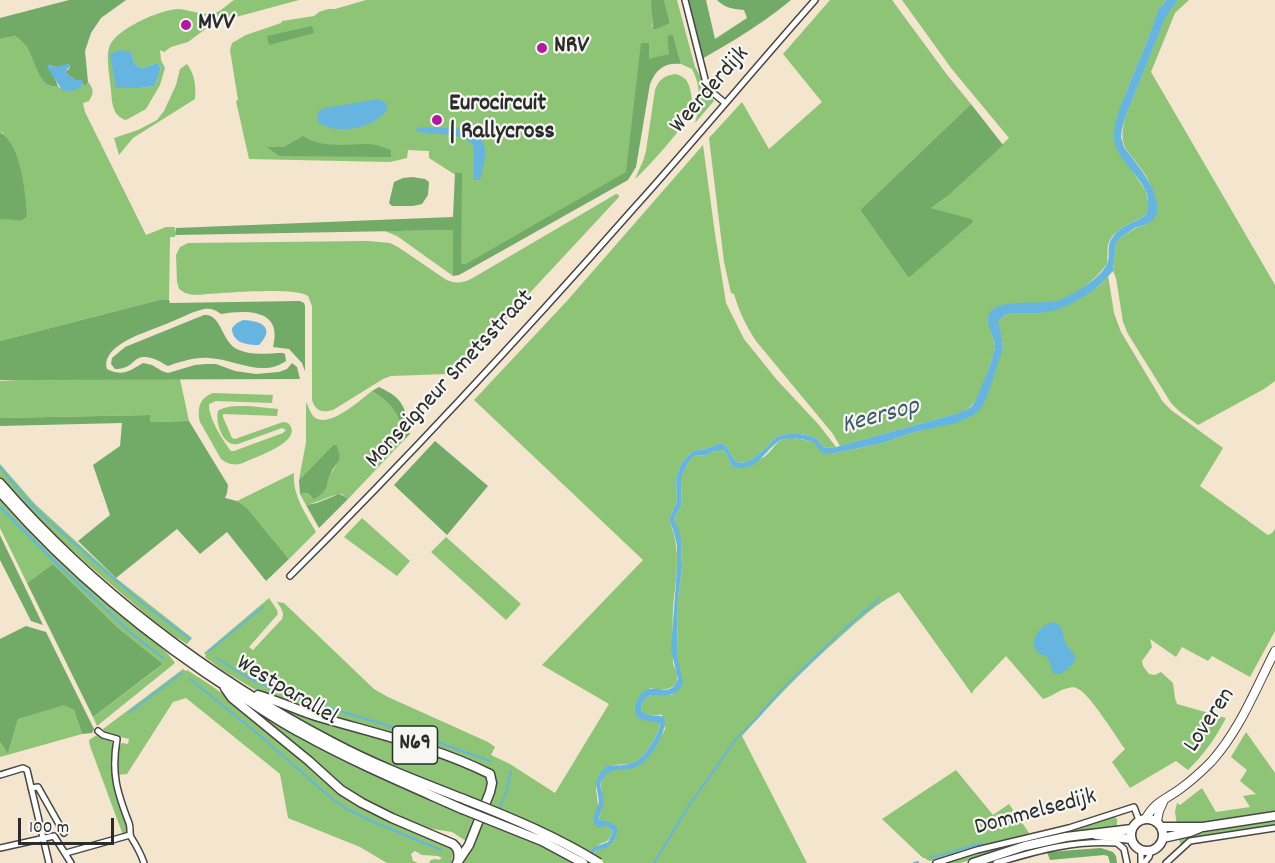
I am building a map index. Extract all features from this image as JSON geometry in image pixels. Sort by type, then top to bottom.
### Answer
[{"type":"main road","name":"Westparallel","points":[[0,483],[44,529],[113,594],[222,684],[273,717],[330,748],[464,804],[551,836],[598,863]]},
{"type":"main road","name":"Westparallel","points":[[0,492],[52,547],[94,586],[128,615],[189,658],[333,743],[542,841],[583,863]]},
{"type":"main road","name":"N69","points":[[222,684],[232,698],[341,790],[392,818],[453,844],[458,848],[458,863]]},
{"type":"main road","name":"N69","points":[[246,692],[309,714],[384,734],[448,756],[490,774],[492,783],[490,792],[469,845],[458,863]]},
{"type":"main road","points":[[1163,838],[1203,827],[1275,816]]},
{"type":"main road","points":[[1160,824],[1163,838],[1159,846],[1151,850],[1141,850],[1136,847],[1131,839],[1132,828],[1142,819],[1160,824],[1203,827]]},
{"type":"main road","name":"Dommelsedijk","points":[[973,863],[1025,846],[1066,837],[1132,828]]},
{"type":"main road","name":"Dommelsedijk","points":[[1090,834],[1131,839]]},
{"type":"street","points":[[685,0],[706,83],[712,92],[725,103]]},
{"type":"street","name":"Weerderdijk","points":[[635,207],[815,0]]},
{"type":"street","name":"Monseigneur Smetsstraat","points":[[290,576],[473,385],[635,207]]},
{"type":"street","name":"Loveren","points":[[1142,819],[1151,808],[1195,777],[1223,747],[1238,724],[1275,651]]},
{"type":"street","points":[[98,731],[117,739],[114,764],[115,782],[130,826],[130,835],[144,863]]},
{"type":"street","points":[[0,775],[25,768],[49,863]]},
{"type":"street","points":[[31,788],[38,787],[64,833]]},
{"type":"street","points":[[1160,824],[1159,811],[1164,800]]},
{"type":"street","name":"Dommelsedijk","points":[[936,863],[977,850],[1070,828],[1134,807],[1142,819]]},
{"type":"street","points":[[1166,863],[1190,841],[1275,828]]},
{"type":"street","points":[[66,854],[130,835]]},
{"type":"street","points":[[0,848],[54,836],[71,863]]},
{"type":"street","name":"Dommelsedijk","points":[[996,863],[1054,847],[1089,842],[1117,843],[1124,849],[1127,863]]},
{"type":"street","points":[[1141,850],[1142,863]]},
{"type":"street","points":[[1142,863],[1149,857],[1151,850]]},
{"type":"green space","points":[[69,0],[126,0],[101,18],[91,33],[85,51],[88,82],[86,85],[81,80],[75,80],[67,74],[66,71],[70,65],[56,67],[49,65],[58,86],[52,86],[42,79],[22,42],[15,36],[0,39],[0,18]]},
{"type":"green space","points":[[234,0],[299,0],[236,17],[207,28],[188,42],[171,47],[164,52],[160,50],[165,68],[160,85],[146,109],[126,120],[115,112],[112,104],[108,57],[112,41],[119,34],[139,22],[171,10],[211,14]],"holes":[[[131,52],[135,65],[143,68],[157,63],[161,67],[155,86],[126,87]]]},
{"type":"green space","name":"Eurocircuit | Rallycross","points":[[366,0],[651,0],[652,27],[670,23],[664,0],[677,0],[695,67],[714,101],[695,123],[699,102],[697,82],[692,69],[681,64],[673,34],[667,36],[670,54],[649,60],[649,44],[627,172],[465,266],[461,264],[460,174],[454,174],[429,158],[429,151],[408,150],[407,158],[390,162],[249,159],[236,101],[238,100],[230,50],[232,43],[282,21],[314,16],[328,9]]},
{"type":"green space","points":[[651,0],[664,0],[670,23],[653,29]]},
{"type":"green space","points":[[688,0],[706,0],[715,39],[747,18],[744,10],[729,8],[717,0],[791,0],[732,42],[702,59]]},
{"type":"green space","points":[[830,0],[892,0],[971,104],[860,210],[910,277],[972,222],[931,208],[949,195],[1009,138],[951,68],[902,0],[1166,0],[1125,95],[1115,125],[1123,159],[1145,190],[1149,204],[1146,215],[1114,234],[1108,245],[1107,264],[1090,282],[1076,292],[1053,302],[1005,305],[990,327],[995,346],[994,353],[980,393],[969,408],[840,446],[833,434],[756,341],[743,318],[734,294],[731,293],[724,262],[709,138],[742,102],[769,149],[822,102],[783,54]]},
{"type":"green space","points":[[1178,0],[1189,0],[1175,13],[1151,72],[1275,285],[1275,381],[1198,425],[1171,403],[1128,334],[1123,322],[1113,271],[1116,244],[1120,238],[1147,224],[1157,201],[1147,178],[1125,147],[1122,136],[1125,118],[1166,15]]},
{"type":"green space","points":[[312,26],[314,33],[269,45],[267,36]]},
{"type":"green space","points":[[673,34],[681,64],[666,65],[655,74],[650,84],[636,167],[628,180],[459,275],[453,276],[453,230],[175,235],[176,228],[453,217],[455,173],[462,173],[461,262],[466,264],[626,172],[641,43],[649,43],[649,59],[669,54],[667,36]]},
{"type":"green space","points":[[15,36],[26,46],[38,72],[46,83],[69,90],[88,82],[90,84],[92,93],[89,101],[83,103],[85,112],[146,235],[166,227],[175,227],[175,237],[170,237],[169,300],[159,300],[0,341],[0,220],[7,218],[3,133],[0,132],[0,39]]},
{"type":"green space","points":[[187,64],[194,80],[195,99],[133,138],[119,155],[114,138],[138,130],[157,120],[164,111],[176,85],[180,69]]},
{"type":"green space","points":[[675,74],[685,79],[689,86],[692,101],[690,113],[665,147],[635,179],[646,151],[655,90],[662,79]]},
{"type":"green space","points":[[971,104],[1003,145],[949,195],[931,208],[971,219],[973,222],[908,277],[860,210]]},
{"type":"green space","points":[[0,132],[13,148],[21,171],[27,216],[18,221],[0,220]]},
{"type":"green space","points":[[303,136],[318,143],[374,145],[391,150],[391,157],[279,156],[267,147],[284,147]]},
{"type":"green space","points":[[703,145],[726,303],[744,339],[836,447],[825,448],[815,438],[804,434],[792,434],[776,437],[756,456],[743,463],[733,458],[728,448],[722,443],[693,451],[685,459],[676,479],[677,501],[669,520],[677,553],[673,608],[673,664],[677,678],[674,686],[669,688],[650,688],[634,709],[660,723],[647,751],[635,762],[611,766],[599,774],[596,789],[598,805],[594,820],[610,828],[613,832],[611,836],[593,849],[583,863],[463,863],[496,787],[497,780],[493,773],[259,692],[222,670],[205,657],[204,653],[269,598],[278,614],[249,647],[253,650],[282,619],[283,612],[277,602],[284,603],[374,689],[488,742],[495,747],[491,755],[510,764],[555,793],[609,704],[542,665],[643,560],[474,400],[566,302]]},
{"type":"green space","points":[[412,177],[429,182],[428,195],[422,204],[392,206],[389,203],[394,182]]},
{"type":"green space","points":[[616,194],[619,197],[458,370],[445,374],[391,376],[329,411],[317,409],[312,400],[312,306],[308,296],[287,291],[193,295],[179,289],[177,282],[176,255],[180,247],[188,243],[367,241],[390,243],[445,279],[461,282],[471,279]]},
{"type":"green space","points":[[453,230],[453,276],[397,236],[385,231]]},
{"type":"green space","points":[[1108,275],[1114,313],[1121,332],[1163,402],[1223,448],[1200,486],[1268,535],[1275,529],[1275,631],[1250,677],[1212,656],[1208,661],[1182,647],[1176,657],[1150,639],[1152,647],[1142,661],[1149,674],[1155,675],[1161,672],[1173,683],[1177,704],[1226,718],[1200,758],[1188,770],[1176,761],[1130,788],[1112,762],[1125,749],[1096,707],[1083,693],[1071,687],[1043,699],[1006,656],[972,694],[899,592],[868,612],[827,649],[742,736],[807,863],[588,863],[596,851],[611,843],[617,833],[606,822],[599,821],[603,805],[601,784],[603,777],[612,771],[635,766],[644,761],[665,729],[662,715],[646,714],[641,710],[642,703],[650,695],[672,695],[679,689],[678,599],[682,567],[681,543],[674,519],[681,506],[682,476],[694,456],[723,450],[732,466],[761,459],[780,441],[788,438],[812,442],[824,453],[831,454],[883,443],[968,418],[1003,348],[997,321],[1007,314],[1038,313],[1049,309],[1099,286]]},
{"type":"green space","points":[[159,300],[169,300],[170,303],[300,301],[305,306],[305,371],[302,363],[289,349],[273,347],[275,335],[273,325],[268,319],[252,313],[221,314],[207,309],[192,313],[124,342],[108,356],[107,369],[122,373],[143,363],[168,373],[195,365],[216,364],[235,371],[256,374],[279,372],[287,369],[292,363],[297,367],[300,379],[0,380],[0,341]]},
{"type":"green space","points":[[204,315],[215,319],[228,341],[239,350],[255,354],[283,353],[286,361],[267,368],[209,358],[193,359],[168,366],[146,357],[139,358],[121,369],[115,369],[111,364],[112,358],[125,347]]},
{"type":"green space","points":[[180,379],[189,421],[150,422],[149,415],[0,418],[0,381]]},
{"type":"green space","points":[[379,387],[388,391],[402,405],[410,434],[405,439],[391,406],[372,391]]},
{"type":"green space","points":[[372,391],[391,406],[405,439],[348,499],[342,494],[306,505],[300,494],[307,493],[311,497],[332,473],[339,452],[337,445],[333,445],[299,480],[306,442],[306,402],[313,416],[319,420],[326,420],[352,407]]},
{"type":"green space","points":[[213,393],[273,395],[272,403],[216,401],[209,404],[213,422],[231,451],[286,430],[282,428],[233,444],[224,438],[219,428],[218,411],[224,408],[247,406],[278,409],[277,416],[223,414],[232,438],[235,439],[283,422],[288,423],[292,430],[290,436],[277,448],[243,463],[226,462],[221,459],[200,422],[200,404]]},
{"type":"green space","points":[[150,415],[150,422],[189,421],[228,485],[225,498],[237,501],[247,508],[289,559],[266,581],[227,532],[200,554],[177,529],[116,578],[78,541],[110,515],[93,465],[120,446],[122,423],[0,426],[0,418]]},
{"type":"green space","points":[[435,441],[488,486],[447,535],[394,485]]},
{"type":"green space","points":[[333,445],[337,445],[339,458],[324,492],[314,499],[307,493],[300,494],[299,480]]},
{"type":"green space","points":[[0,464],[35,504],[116,578],[192,638],[187,644],[149,617],[50,531],[0,480]]},
{"type":"green space","points":[[294,473],[297,497],[316,532],[289,559],[247,508],[237,501]]},
{"type":"green space","points":[[339,494],[348,499],[319,528],[306,505]]},
{"type":"green space","points":[[0,495],[128,621],[159,646],[175,663],[97,726],[93,717],[163,664],[117,627],[53,564],[27,583],[0,528]]},
{"type":"green space","points":[[362,518],[410,561],[397,576],[344,537]]},
{"type":"green space","points":[[0,535],[43,625],[31,621],[0,560]]},
{"type":"green space","points":[[446,537],[521,604],[506,620],[431,552]]},
{"type":"green space","points":[[53,564],[117,627],[163,664],[93,717],[27,583]]},
{"type":"green space","points":[[26,626],[46,632],[94,729],[92,733],[82,734],[74,710],[64,705],[18,719],[8,754],[0,742],[0,639]]},
{"type":"green space","points":[[183,669],[247,712],[343,795],[450,846],[453,852],[452,863],[429,863],[431,860],[442,858],[422,855],[415,851],[411,854],[413,861],[418,863],[387,863],[360,847],[288,818],[280,774],[186,698],[173,702],[127,774],[117,775],[118,747],[122,743],[128,744],[129,739],[105,733],[103,729]]},
{"type":"green space","points":[[232,694],[465,816],[473,798],[367,757],[260,699],[447,758],[487,777],[485,793],[466,841],[452,832],[413,823],[368,803],[345,789]]},
{"type":"green space","points":[[64,704],[74,710],[82,734],[0,757],[0,742],[8,754],[18,719]]},
{"type":"green space","points":[[1246,732],[1275,773],[1275,813],[1177,826],[1175,812],[1177,803],[1180,805],[1202,788],[1216,812],[1250,807],[1243,796],[1256,794],[1240,781],[1247,770],[1231,757]]},
{"type":"green space","points":[[97,735],[110,740],[113,744],[111,762],[113,784],[128,829],[123,835],[90,746],[89,740]]},
{"type":"green space","points":[[956,770],[993,815],[1009,804],[1030,835],[931,861],[923,858],[882,819]]},
{"type":"green space","points":[[1113,817],[1117,819],[1117,828],[1059,835],[960,863],[942,863],[977,852],[1061,833]]},
{"type":"green space","points":[[1275,820],[1275,827],[1192,837],[1181,845],[1178,837]]},
{"type":"green space","points":[[1101,848],[1113,852],[1117,863],[1110,863],[1108,856],[1104,855],[1050,860],[1047,852]]},
{"type":"water","points":[[1166,0],[1178,0],[1166,16],[1125,118],[1121,137],[1124,147],[1152,187],[1157,201],[1157,214],[1147,224],[1135,228],[1120,238],[1116,244],[1113,271],[1085,296],[1057,310],[1040,313],[1012,313],[998,321],[1003,348],[988,394],[978,412],[956,423],[915,432],[883,443],[831,454],[821,452],[812,442],[791,438],[778,441],[762,458],[749,467],[732,466],[723,450],[694,456],[688,463],[682,476],[681,506],[674,519],[681,543],[682,567],[678,599],[677,656],[683,682],[674,694],[650,695],[642,703],[641,710],[644,713],[664,717],[664,730],[652,753],[641,764],[612,771],[602,780],[604,802],[599,820],[612,823],[617,833],[609,846],[596,851],[587,863],[583,863],[594,847],[608,842],[613,832],[605,826],[599,828],[594,823],[599,802],[596,784],[599,774],[607,766],[628,764],[643,756],[651,745],[660,724],[638,717],[635,705],[645,690],[672,688],[678,679],[671,650],[677,545],[669,520],[677,501],[676,479],[680,466],[693,451],[722,443],[728,448],[733,458],[743,463],[756,456],[781,435],[804,434],[815,438],[825,448],[836,447],[955,414],[972,406],[982,386],[994,351],[995,346],[988,322],[989,314],[993,309],[1006,304],[1055,301],[1078,290],[1104,269],[1108,261],[1110,241],[1115,234],[1146,215],[1147,194],[1116,148],[1114,131],[1119,111],[1158,11]]},
{"type":"water","points":[[121,50],[131,52],[135,65],[143,68],[157,63],[161,67],[155,86],[116,88],[110,54]]},
{"type":"water","points":[[69,64],[67,74],[75,80],[82,80],[83,84],[79,88],[68,91],[62,90],[47,67],[48,65],[56,67]]},
{"type":"water","points":[[373,100],[382,101],[388,108],[375,121],[365,125],[334,129],[317,121],[319,111],[325,108]]},
{"type":"water","points":[[421,127],[464,129],[479,137],[485,149],[480,180],[474,178],[474,146],[469,141],[455,136],[416,131]]},
{"type":"water","points":[[243,320],[255,322],[266,329],[264,339],[259,345],[245,344],[235,337],[232,328]]},
{"type":"water","points":[[1054,622],[1062,629],[1067,646],[1074,653],[1076,660],[1060,674],[1053,673],[1048,657],[1036,650],[1034,645],[1034,639],[1041,628]]},
{"type":"waterway","points":[[0,467],[44,517],[141,602],[190,639]]},
{"type":"waterway","points":[[0,507],[131,633],[163,658]]},
{"type":"waterway","points":[[654,863],[688,807],[736,739],[782,689],[879,599]]},
{"type":"waterway","points":[[209,651],[263,607]]},
{"type":"waterway","points":[[216,658],[249,678],[287,695],[409,732],[490,761]]},
{"type":"waterway","points":[[130,712],[182,673]]},
{"type":"waterway","points":[[190,679],[263,738],[332,799],[376,823],[441,850]]},
{"type":"waterway","points":[[500,807],[511,771]]},
{"type":"waterway","points":[[930,858],[982,843]]},
{"type":"waterway","points":[[914,863],[918,862]]},
{"type":"place","name":"MVV","points":[[186,25]]},
{"type":"place","name":"NRV","points":[[542,48]]},
{"type":"place","name":"Eurocircuit | Rallycross","points":[[437,120]]},
{"type":"water label","name":"Keersop","points":[[881,418]]}]
